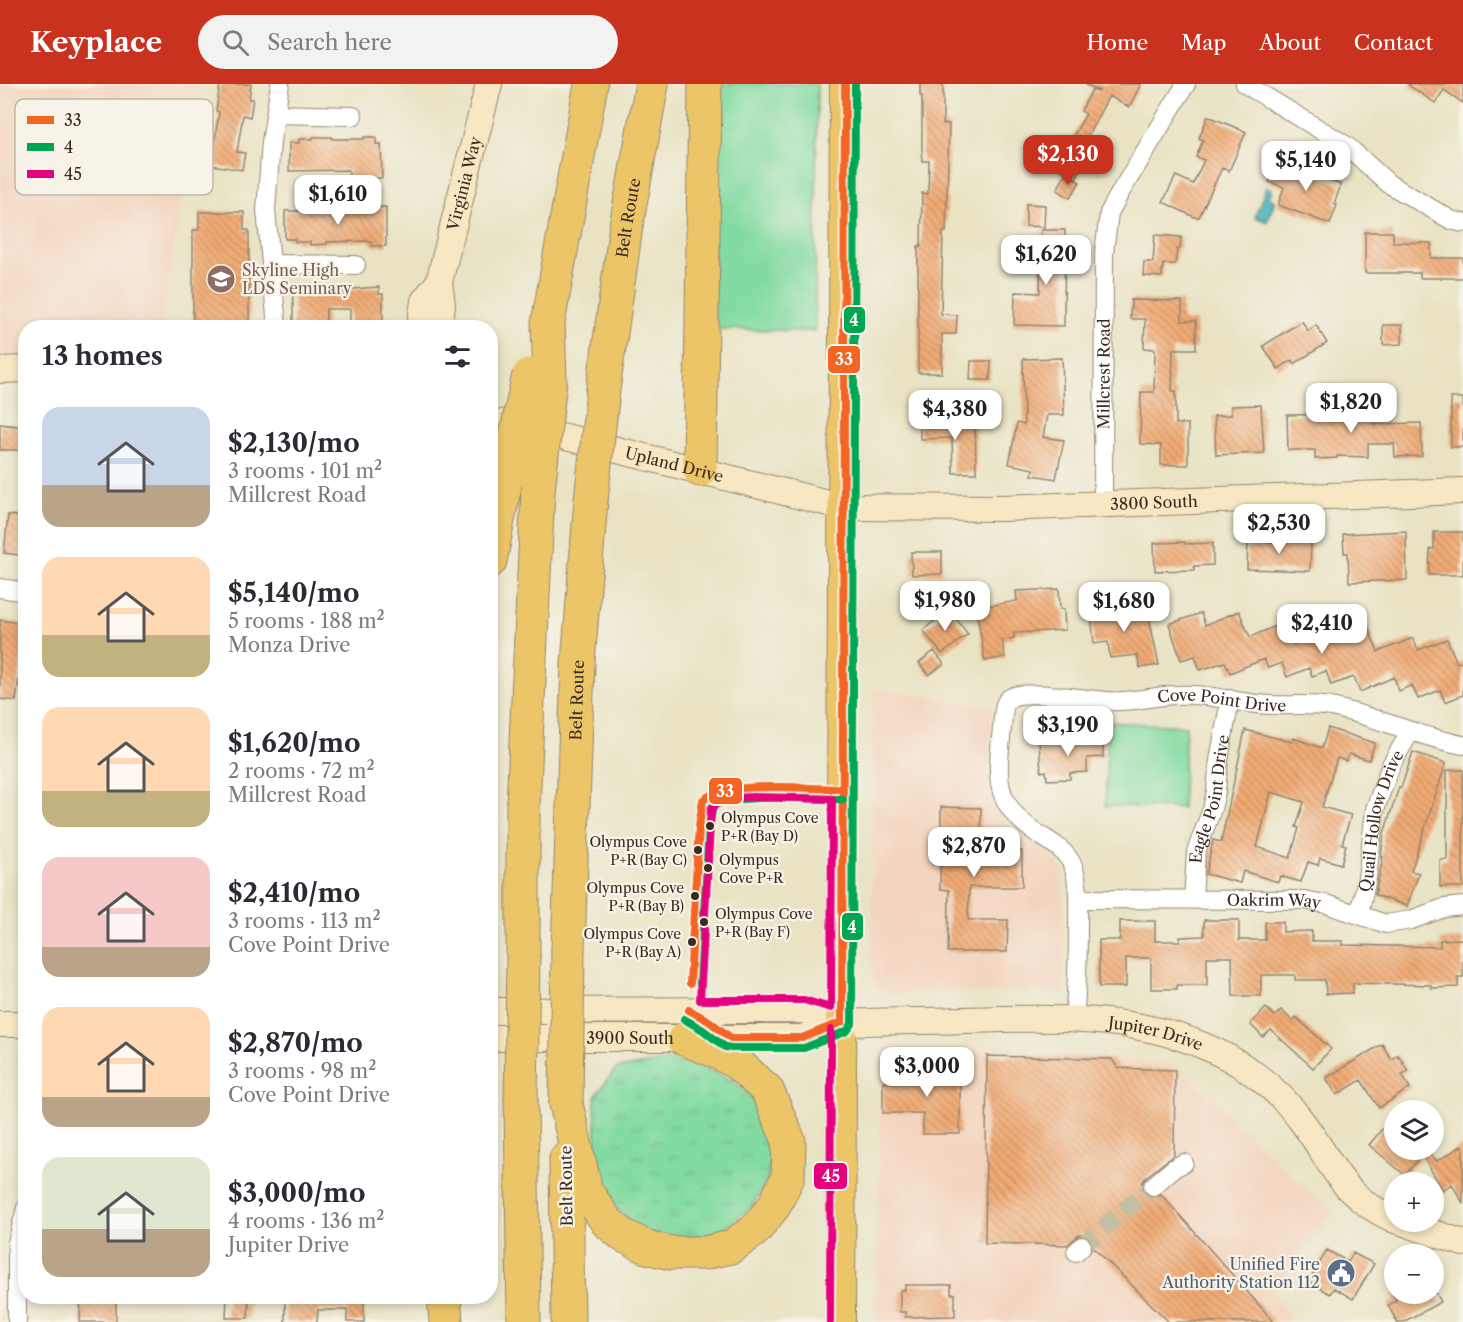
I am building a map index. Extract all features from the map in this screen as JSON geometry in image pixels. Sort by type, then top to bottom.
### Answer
[{"type":"highway","points":[[524,1322],[521,1102],[523,805],[538,490],[540,377],[591,84]]},
{"type":"highway","name":"Belt Route","points":[[568,1322],[566,1104],[568,949],[578,674],[591,500],[603,390],[626,226],[652,84]]},
{"type":"highway","points":[[700,470],[705,84]]},
{"type":"highway","points":[[498,520],[506,480],[540,377]]},
{"type":"highway","points":[[566,1104],[586,1191],[607,1222],[624,1236],[647,1247],[671,1253],[704,1253],[731,1247],[755,1230],[774,1206],[788,1177],[789,1141],[767,1090],[736,1063],[715,1051],[684,1039]]},
{"type":"highway","points":[[445,1304],[446,1322]]},
{"type":"main road","points":[[840,1322],[845,84]]},
{"type":"street","points":[[276,320],[270,264],[266,186],[280,84]]},
{"type":"street","name":"Virginia Way","points":[[440,320],[442,305],[439,282],[489,84]]},
{"type":"street","name":"Millcrest Road","points":[[1103,504],[1104,253],[1109,213],[1186,84]]},
{"type":"street","points":[[1245,84],[1347,146],[1389,184],[1451,220],[1463,224]]},
{"type":"street","points":[[276,114],[352,116]]},
{"type":"street","points":[[270,264],[356,265]]},
{"type":"street","name":"Virginia Way","points":[[421,320],[424,301],[439,282]]},
{"type":"street","points":[[0,370],[18,369]]},
{"type":"street","name":"Upland Drive","points":[[498,420],[844,507]]},
{"type":"street","name":"3800 South","points":[[844,507],[1003,508],[1463,491]]},
{"type":"street","points":[[0,588],[18,591]]},
{"type":"street","name":"Cove Point Drive","points":[[1074,1019],[1078,972],[1078,899],[1073,866],[1064,853],[1015,817],[1004,798],[999,773],[1003,716],[1006,703],[1012,696],[1030,695],[1127,702],[1188,695],[1258,704],[1329,707],[1368,716],[1410,732],[1463,745]]},
{"type":"street","name":"Eagle Point Drive","points":[[1193,899],[1196,852],[1212,809],[1216,791],[1230,699]]},
{"type":"street","name":"Quail Hollow Drive","points":[[1359,914],[1367,878],[1375,809],[1391,765],[1410,732]]},
{"type":"street","name":"Oakrim Way","points":[[1078,899],[1304,900],[1326,904],[1378,922],[1394,924],[1435,910],[1463,906]]},
{"type":"street","name":"3900 South","points":[[498,1011],[803,1010],[842,1022]]},
{"type":"street","name":"Jupiter Drive","points":[[842,1022],[1074,1019],[1124,1024],[1175,1036],[1222,1053],[1249,1070],[1274,1090],[1292,1108],[1347,1188],[1365,1204],[1384,1214]]},
{"type":"street","name":"3900 South","points":[[498,1038],[802,1038],[842,1022]]},
{"type":"street","points":[[0,1024],[18,1024]]},
{"type":"street","points":[[1153,1186],[1174,1168],[1184,1163]]},
{"type":"street","name":"Jupiter Drive","points":[[1431,1232],[1463,1243]]},
{"type":"street","points":[[16,1322],[18,1291]]},
{"type":"shaded area","points":[[0,84],[200,84],[198,99],[15,99],[15,195],[182,195],[162,320],[18,320],[18,355],[0,355]]},
{"type":"shaded area","points":[[873,689],[992,706],[987,784],[998,815],[1024,839],[1048,852],[1059,864],[1064,874],[1064,992],[893,993],[879,988],[872,970]]},
{"type":"shaded area","points":[[881,1048],[1077,1055],[1175,1065],[1333,1213],[1272,1289],[1293,1322],[877,1322]]},
{"type":"green space","points":[[715,84],[817,84],[815,331],[712,329]]},
{"type":"green space","points":[[1108,722],[1186,726],[1182,808],[1105,806]]},
{"type":"green space","points":[[671,1060],[702,1067],[733,1080],[756,1101],[768,1116],[771,1152],[768,1178],[751,1208],[711,1237],[649,1236],[603,1197],[597,1173],[595,1096],[616,1069]]},
{"type":"water","points":[[1266,187],[1272,189],[1269,198],[1275,201],[1267,222],[1255,217]]},
{"type":"building","points":[[220,84],[251,84],[249,99],[253,99],[250,117],[243,115],[237,152],[245,153],[242,170],[213,165],[219,112],[216,111]]},
{"type":"building","points":[[920,84],[943,84],[943,124],[949,124],[941,314],[957,315],[956,334],[942,334],[942,373],[918,373],[918,246],[921,246],[922,193],[928,194],[929,161],[922,161]]},
{"type":"building","points":[[1085,84],[1141,84],[1129,107],[1109,96],[1086,139],[1095,145],[1076,178],[1055,167],[1086,114],[1081,111],[1092,90],[1099,91]]},
{"type":"building","points":[[1407,84],[1463,84],[1463,103],[1444,90],[1435,103]]},
{"type":"building","points":[[1208,116],[1246,132],[1229,171],[1222,168],[1199,217],[1194,217],[1163,202],[1176,176],[1193,184],[1204,160],[1196,157],[1203,140],[1199,138]]},
{"type":"building","points":[[313,137],[364,139],[364,137],[376,137],[376,144],[381,144],[382,178],[349,178],[349,170],[289,171],[289,143],[299,143],[299,139],[313,139]]},
{"type":"building","points":[[1277,160],[1341,185],[1330,224],[1278,205],[1284,187],[1269,182]]},
{"type":"building","points":[[1065,174],[1080,182],[1070,198],[1057,190]]},
{"type":"building","points":[[1026,204],[1045,205],[1044,227],[1026,226]]},
{"type":"building","points":[[386,207],[386,246],[372,246],[372,243],[368,241],[327,242],[327,244],[310,245],[310,242],[285,239],[285,211],[344,211],[344,208]]},
{"type":"building","name":"Skyline High LDS Seminary","points":[[199,212],[244,212],[244,230],[249,230],[249,320],[193,320],[193,230],[199,230]]},
{"type":"building","points":[[1041,230],[1065,230],[1064,326],[1014,325],[1015,292],[1040,293]]},
{"type":"building","points":[[1365,232],[1393,232],[1393,242],[1431,243],[1431,258],[1463,258],[1463,278],[1420,278],[1420,273],[1365,273]]},
{"type":"building","points":[[1155,235],[1181,237],[1180,249],[1177,249],[1175,264],[1163,264],[1162,277],[1143,276],[1144,262],[1153,262]]},
{"type":"building","points":[[298,287],[351,292],[351,289],[379,287],[379,294],[383,294],[383,320],[350,320],[350,309],[326,309],[326,320],[293,320],[293,294],[298,294]]},
{"type":"building","points":[[1131,300],[1182,301],[1182,321],[1196,321],[1196,349],[1173,349],[1172,391],[1176,391],[1176,424],[1188,424],[1188,465],[1161,465],[1161,445],[1140,444],[1141,392],[1154,392],[1155,349],[1144,348],[1145,319],[1130,319]]},
{"type":"building","points":[[1302,321],[1308,331],[1316,325],[1327,343],[1294,364],[1292,360],[1278,369],[1263,346]]},
{"type":"building","points":[[1383,325],[1402,325],[1402,344],[1383,345]]},
{"type":"building","points":[[1062,358],[1064,415],[1047,415],[1043,437],[1064,440],[1056,479],[1032,475],[1033,469],[1009,464],[1017,423],[1024,425],[1023,359]]},
{"type":"building","points":[[971,361],[991,361],[990,380],[970,380]]},
{"type":"building","points":[[1451,398],[1463,398],[1463,447],[1451,447]]},
{"type":"building","points":[[1351,400],[1363,400],[1363,407],[1374,407],[1374,424],[1421,423],[1422,456],[1395,457],[1394,444],[1368,444],[1368,457],[1337,456],[1337,458],[1315,459],[1315,450],[1288,450],[1287,415],[1351,414]]},
{"type":"building","points":[[1261,405],[1264,453],[1216,455],[1214,416],[1231,415],[1231,406]]},
{"type":"building","points":[[975,419],[976,473],[953,473],[952,438],[920,439],[920,421]]},
{"type":"building","points":[[0,424],[18,426],[18,450],[0,450]]},
{"type":"building","points":[[8,515],[18,516],[18,555],[4,553]]},
{"type":"building","points":[[1406,531],[1407,580],[1349,582],[1348,553],[1344,553],[1343,534]]},
{"type":"building","points":[[1434,532],[1463,532],[1463,575],[1429,575],[1430,549],[1434,549]]},
{"type":"building","points":[[1248,539],[1268,539],[1269,542],[1311,541],[1310,571],[1247,569]]},
{"type":"building","points":[[1185,542],[1185,544],[1213,543],[1213,565],[1194,566],[1194,570],[1155,571],[1154,543]]},
{"type":"building","points":[[911,552],[942,552],[942,574],[912,575]]},
{"type":"building","points":[[1059,589],[1060,609],[1064,609],[1065,630],[1014,633],[1014,638],[1002,640],[1005,657],[985,661],[976,608],[1017,601],[1016,591]]},
{"type":"building","points":[[1122,602],[1124,617],[1148,612],[1159,665],[1140,668],[1137,655],[1110,658],[1108,642],[1094,644],[1090,606]]},
{"type":"building","points":[[949,610],[968,634],[942,654],[923,630]]},
{"type":"building","points":[[1239,611],[1250,637],[1285,622],[1294,644],[1330,630],[1332,636],[1366,622],[1378,652],[1413,638],[1418,650],[1447,639],[1457,663],[1463,662],[1463,695],[1445,702],[1440,690],[1418,699],[1412,685],[1399,691],[1394,677],[1360,692],[1354,677],[1331,685],[1326,671],[1312,676],[1309,668],[1287,677],[1282,663],[1268,668],[1264,659],[1230,673],[1225,662],[1200,670],[1195,656],[1181,660],[1169,624],[1201,613],[1205,625]]},
{"type":"building","points":[[0,620],[18,623],[18,686],[16,701],[0,699]]},
{"type":"building","points":[[934,651],[944,664],[929,675],[919,663]]},
{"type":"building","points":[[1328,728],[1375,743],[1369,760],[1349,754],[1346,761],[1337,758],[1322,807],[1351,815],[1342,844],[1346,845],[1341,864],[1320,858],[1318,865],[1308,862],[1301,882],[1280,876],[1278,882],[1243,871],[1240,883],[1206,874],[1213,840],[1221,842],[1245,730],[1292,742],[1293,738],[1322,748]],"holes":[[[1271,792],[1304,802],[1290,858],[1257,847]]]},
{"type":"building","points":[[1103,740],[1103,757],[1087,758],[1087,772],[1070,773],[1070,779],[1047,780],[1046,771],[1041,772],[1039,742]]},
{"type":"building","points":[[1413,752],[1446,763],[1411,871],[1419,873],[1407,906],[1375,895],[1383,857],[1381,857],[1384,833]]},
{"type":"building","points":[[1447,770],[1463,770],[1463,887],[1440,887],[1440,860],[1447,860]]},
{"type":"building","points":[[941,807],[981,808],[981,833],[999,834],[999,851],[1022,851],[1022,887],[969,887],[968,920],[1008,920],[1007,952],[948,952],[949,890],[940,889]]},
{"type":"building","points":[[1204,920],[1239,920],[1239,940],[1265,940],[1265,922],[1283,922],[1283,932],[1312,931],[1312,941],[1343,941],[1343,945],[1440,947],[1440,940],[1463,939],[1463,977],[1458,977],[1458,987],[1431,988],[1431,985],[1353,983],[1353,993],[1326,994],[1325,980],[1295,980],[1295,975],[1261,975],[1261,996],[1233,996],[1232,957],[1207,957],[1207,985],[1177,985],[1177,989],[1151,989],[1151,958],[1126,958],[1126,987],[1099,987],[1099,940],[1120,940],[1120,921],[1155,921],[1155,941],[1180,941],[1180,937],[1204,936]]},
{"type":"building","points":[[1266,1008],[1275,1016],[1281,1010],[1293,1021],[1296,1017],[1331,1049],[1313,1068],[1271,1030],[1263,1037],[1250,1024]]},
{"type":"building","points":[[1382,1044],[1391,1059],[1398,1055],[1408,1071],[1402,1074],[1410,1088],[1391,1100],[1384,1100],[1384,1105],[1379,1108],[1361,1080],[1337,1095],[1326,1078]]},
{"type":"building","points":[[940,1054],[940,1082],[960,1082],[960,1134],[923,1134],[923,1113],[883,1113],[883,1082],[917,1082],[917,1055]]},
{"type":"building","points":[[987,1056],[1112,1059],[1118,1068],[1175,1070],[1174,1155],[1146,1177],[1142,1183],[1142,1189],[1150,1197],[1161,1194],[1274,1322],[1169,1322],[1093,1247],[1090,1239],[1085,1235],[1079,1235],[1067,1245],[985,1243]]},
{"type":"building","points":[[1384,1127],[1384,1158],[1369,1145]]},
{"type":"building","points":[[1463,1145],[1463,1203],[1452,1184],[1444,1189],[1444,1172],[1432,1172],[1425,1160],[1444,1160],[1444,1157]]},
{"type":"building","points":[[1387,1160],[1418,1160],[1408,1172],[1401,1172]]},
{"type":"building","name":"Unified Fire Authority Station 112","points":[[1327,1250],[1348,1262],[1353,1253],[1374,1264],[1353,1299],[1334,1288],[1330,1294],[1309,1282]]},
{"type":"building","points":[[905,1285],[951,1285],[951,1294],[955,1294],[955,1316],[905,1317],[905,1312],[900,1312],[900,1290],[905,1290]]},
{"type":"building","points":[[81,1304],[116,1304],[116,1322],[80,1322]]},
{"type":"building","points":[[227,1304],[249,1304],[248,1318],[226,1318]]},
{"type":"building","points":[[285,1304],[364,1304],[364,1322],[347,1322],[347,1310],[318,1310],[317,1322],[285,1322]]},
{"type":"building","points":[[1437,1304],[1403,1322],[1397,1322],[1388,1305]]},
{"type":"tunnel","points":[[1082,1246],[1153,1186]]},
{"type":"transit line","name":"33","points":[[689,1010],[709,1021],[731,1038],[802,1038],[842,1022],[845,84]]},
{"type":"transit line","name":"4","points":[[684,1019],[725,1047],[731,1048],[804,1048],[847,1031],[852,1024],[855,84]]},
{"type":"transit line","name":"33","points":[[690,983],[699,826],[703,800],[730,790],[749,788],[843,789]]},
{"type":"transit line","name":"45","points":[[753,797],[832,799],[831,1008],[804,1000],[700,1000],[711,809],[725,800],[753,797]]},
{"type":"transit line","name":"4","points":[[700,984],[709,827],[713,806],[738,799],[756,798],[843,799]]},
{"type":"transit line","name":"45","points":[[830,1322],[831,1030]]},
{"type":"place","name":"Skyline High LDS Seminary","points":[[221,279]]},
{"type":"place","name":"Olympus Cove P+R (Bay D)","points":[[710,826]]},
{"type":"place","name":"Olympus Cove P+R (Bay C)","points":[[698,850]]},
{"type":"place","name":"Olympus Cove P+R","points":[[708,868]]},
{"type":"place","name":"Olympus Cove P+R (Bay B)","points":[[695,896]]},
{"type":"place","name":"Olympus Cove P+R (Bay F)","points":[[704,922]]},
{"type":"place","name":"Olympus Cove P+R (Bay A)","points":[[692,942]]},
{"type":"place","name":"Unified Fire Authority Station 112","points":[[1341,1273]]}]
